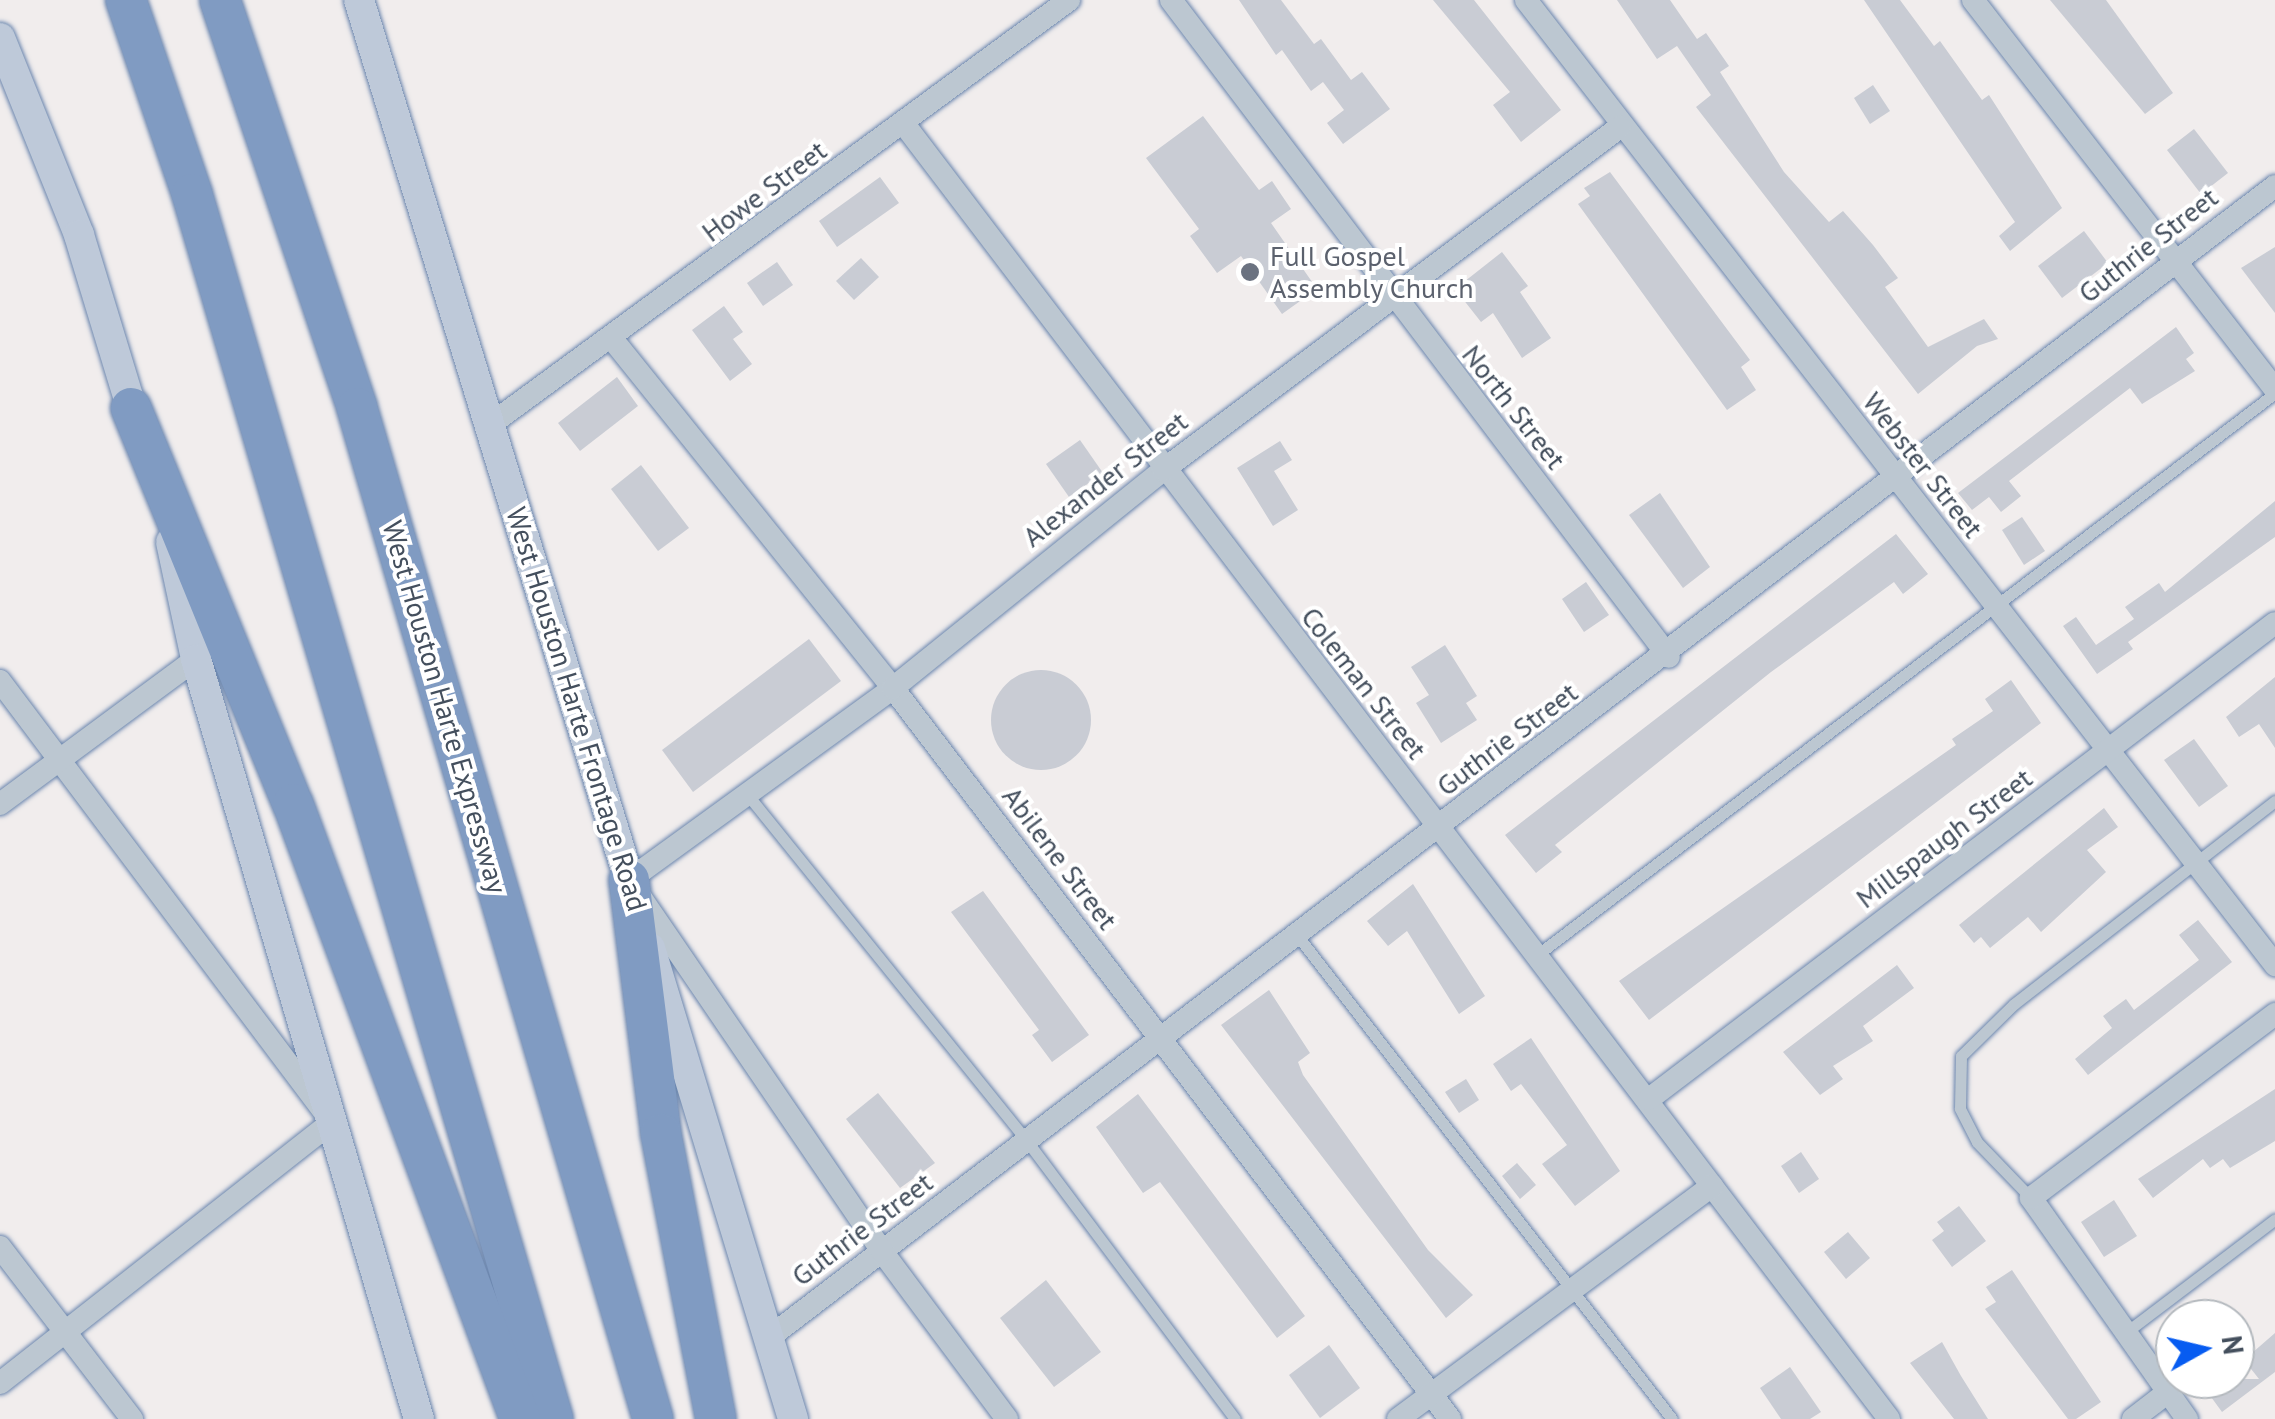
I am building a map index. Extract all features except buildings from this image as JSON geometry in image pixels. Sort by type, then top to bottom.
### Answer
[{"type":"highway","points":[[126,0],[192,194],[553,1419]]},
{"type":"highway","name":"West Houston Harte Expressway","points":[[220,0],[358,408],[653,1419]]},
{"type":"highway","points":[[131,408],[293,804],[520,1419]]},
{"type":"highway","points":[[629,880],[661,1134],[716,1419]]},
{"type":"main road","name":"West Houston Harte Frontage Road","points":[[359,0],[793,1419]]},
{"type":"main road","points":[[0,38],[79,236],[131,408],[196,660],[419,1419]]},
{"type":"street","name":"Howe Street","points":[[490,424],[614,340],[1069,0]]},
{"type":"street","name":"North Street","points":[[1170,0],[1391,297],[1669,657]]},
{"type":"street","name":"Webster Street","points":[[1526,0],[1620,127],[2275,964]]},
{"type":"street","points":[[1973,0],[2275,392]]},
{"type":"street","name":"Coleman Street","points":[[904,124],[1163,470],[1648,1099],[1888,1419]]},
{"type":"street","name":"Alexander Street","points":[[629,880],[893,688],[1163,470],[1620,127]]},
{"type":"street","name":"Guthrie Street","points":[[770,1336],[1669,657],[2275,186]]},
{"type":"street","name":"Abilene Street","points":[[614,340],[893,688],[1450,1419]]},
{"type":"street","name":"Millspaugh Street","points":[[1648,1099],[2275,623]]},
{"type":"street","points":[[0,804],[60,756],[196,660]]},
{"type":"street","points":[[0,681],[332,1122],[0,1383]]},
{"type":"street","points":[[629,880],[882,1252],[1008,1419]]},
{"type":"street","points":[[2155,1374],[2031,1198],[2275,1014]]},
{"type":"street","points":[[1398,1419],[1712,1186]]},
{"type":"street","points":[[0,1247],[132,1419]]},
{"type":"street","points":[[2134,1419],[2159,1399]]},
{"type":"lane","points":[[1537,955],[2275,392]]},
{"type":"lane","points":[[747,794],[1027,1141],[1235,1419]]},
{"type":"lane","points":[[2031,1198],[1978,1142],[1960,1108],[1961,1056],[1986,1026],[2275,802]]},
{"type":"lane","points":[[1297,935],[1672,1419]]},
{"type":"lane","points":[[2126,1333],[2275,1219]]},
{"type":"place","name":"Full Gospel Assembly Church","points":[[1250,272]]}]
